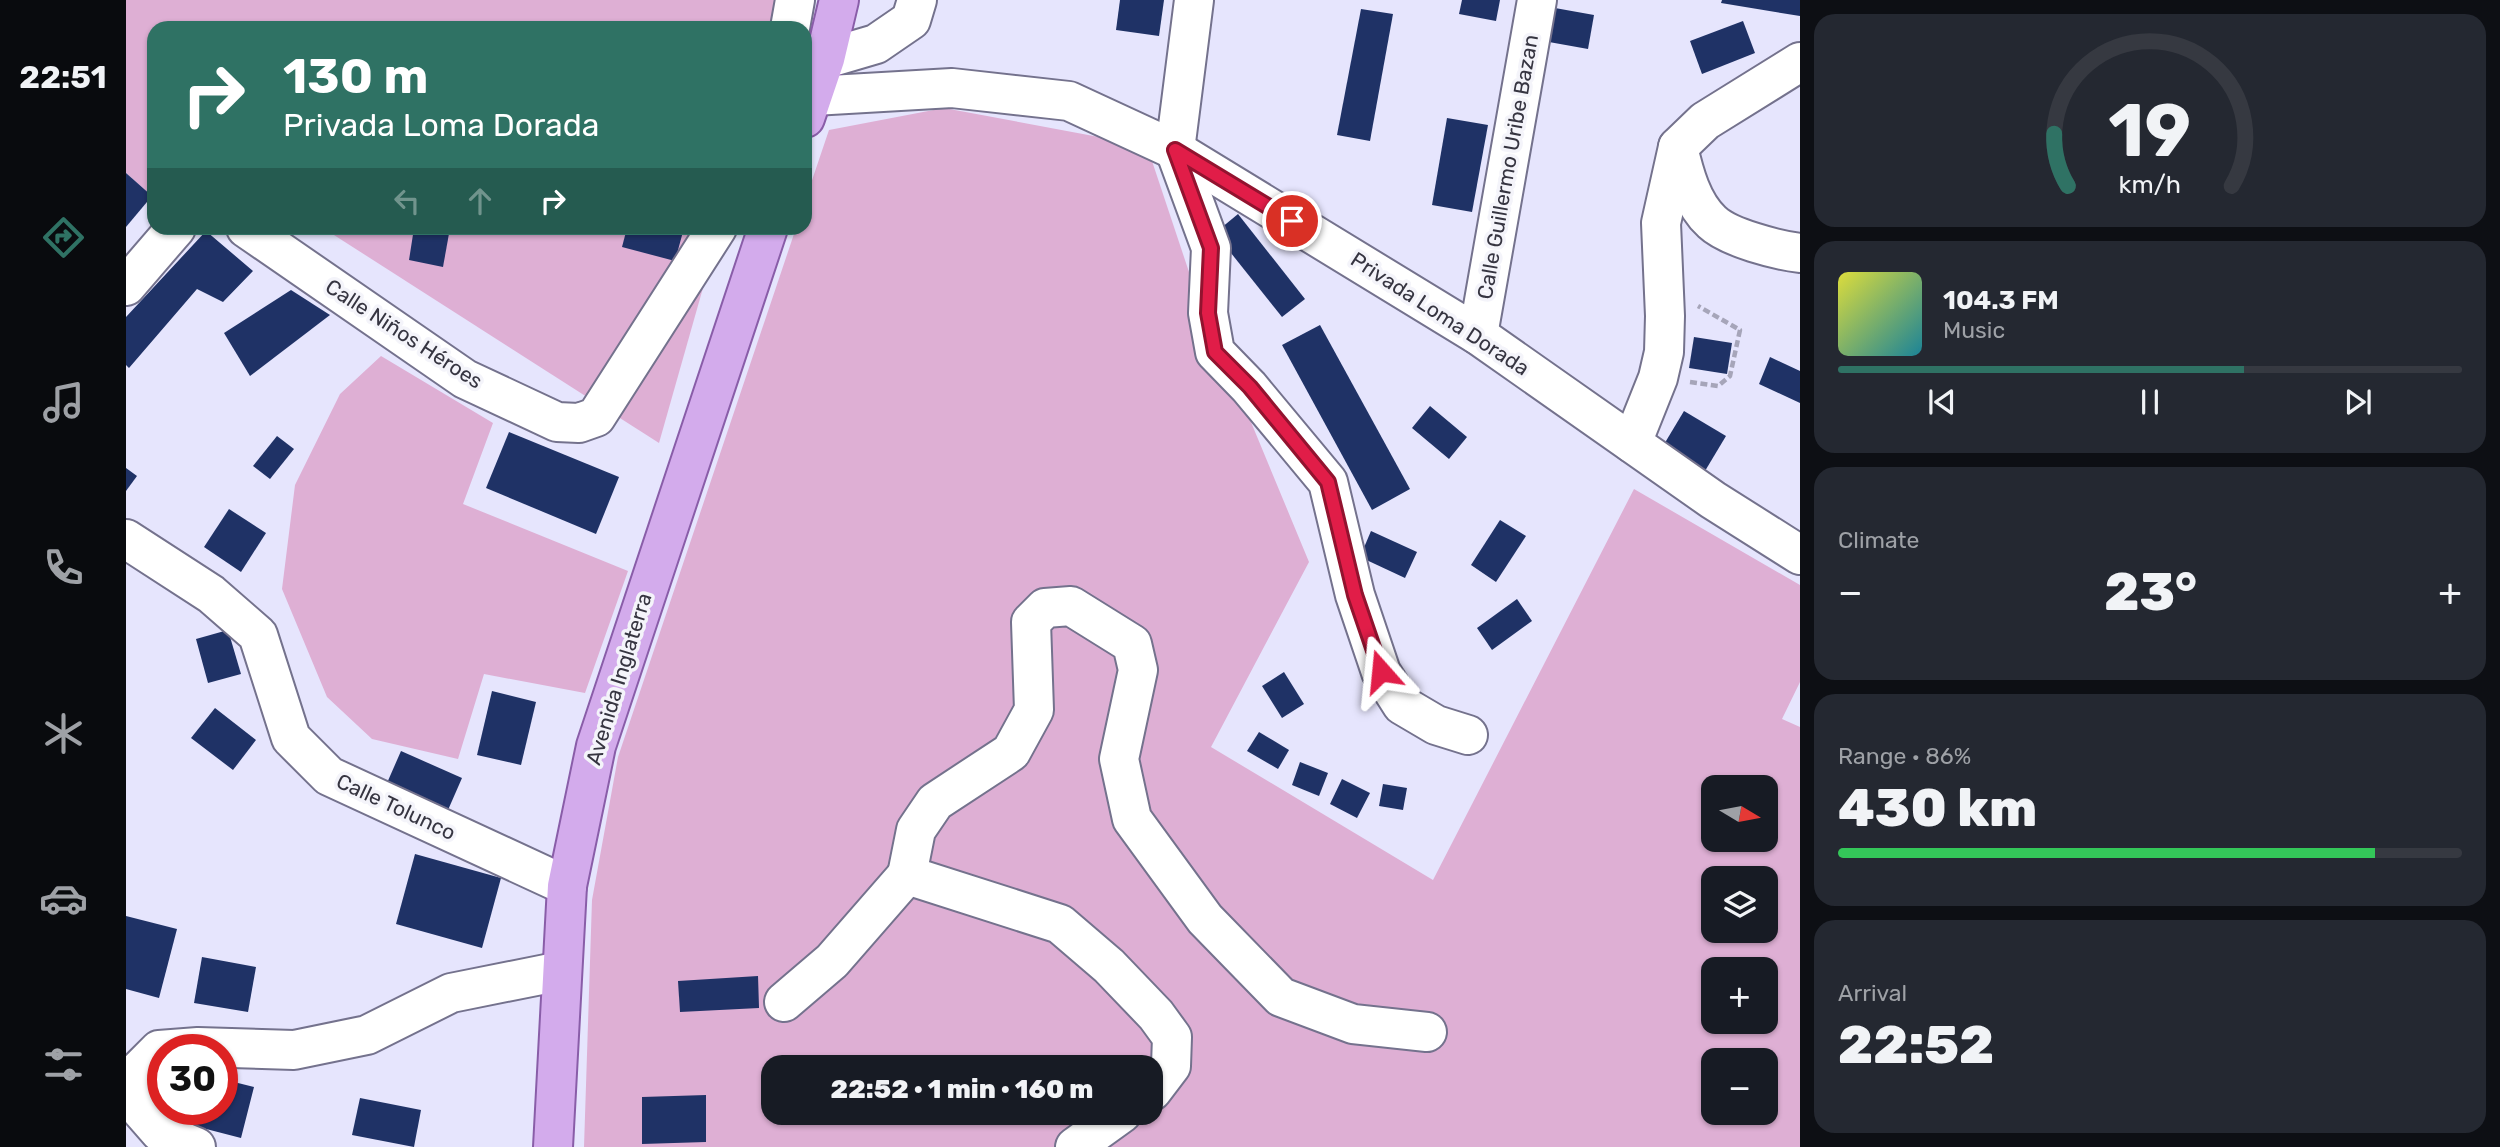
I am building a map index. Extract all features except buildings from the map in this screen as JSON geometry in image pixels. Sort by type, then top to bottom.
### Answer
[{"type":"main road","points":[[812,92],[825,59],[839,0]]},
{"type":"main road","name":"Avenida Inglaterra","points":[[553,1147],[567,886],[596,746],[766,235]]},
{"type":"street","points":[[792,21],[796,0]]},
{"type":"street","points":[[825,59],[876,44],[911,20],[917,0]]},
{"type":"street","points":[[1194,0],[1175,150],[1211,248],[1208,313],[1215,352],[1250,387],[1328,482],[1355,595],[1381,671],[1402,705],[1436,725],[1468,735]]},
{"type":"street","name":"Calle Guillermo Uribe Bazan","points":[[1478,335],[1537,0]]},
{"type":"street","points":[[1632,443],[1658,378],[1664,352],[1665,287],[1661,223],[1678,147],[1705,121],[1800,62]]},
{"type":"street","name":"Privada Loma Dorada","points":[[812,102],[952,88],[1069,101],[1175,150],[1478,335],[1632,443],[1800,555]]},
{"type":"street","points":[[1678,147],[1685,181],[1712,223],[1768,248],[1800,253]]},
{"type":"street","points":[[126,286],[170,235]]},
{"type":"street","name":"Calle Niños Héroes","points":[[256,235],[465,379],[557,422],[579,423],[596,417],[713,235]]},
{"type":"street","name":"Calle Tolunco","points":[[126,539],[211,594],[258,635],[291,737],[329,776],[567,886]]},
{"type":"street","points":[[785,1002],[832,961],[906,875],[916,830],[935,802],[1011,752],[1034,710],[1031,622],[1045,608],[1071,606],[1132,644],[1138,670],[1119,759],[1132,819],[1205,919],[1281,997],[1353,1024],[1427,1032]]},
{"type":"street","points":[[906,875],[1060,924],[1109,965],[1156,1015],[1172,1037],[1171,1066],[1163,1077]]},
{"type":"street","points":[[196,1147],[160,1132],[133,1101],[129,1078],[159,1050],[198,1047],[294,1050],[367,1035],[451,992],[561,971]]},
{"type":"street","points":[[1075,1147],[1105,1125]]},
{"type":"path","points":[[1658,378],[1718,386],[1730,376],[1740,330],[1665,287]]},
{"type":"shaded area","points":[[126,0],[815,0],[812,27],[812,21],[147,21],[147,192],[126,173]]},
{"type":"shaded area","points":[[944,108],[1147,146],[1190,275],[1309,562],[1211,747],[1433,880],[1634,489],[1800,585],[1800,682],[1782,719],[1800,727],[1800,1147],[584,1147],[592,900],[618,757],[794,235],[812,235],[812,180],[829,130]]},
{"type":"shaded area","points":[[334,235],[718,235],[659,443]]},
{"type":"shaded area","points":[[381,356],[493,423],[463,504],[628,571],[585,693],[484,674],[458,759],[372,739],[327,697],[282,589],[295,485],[340,394]]},
{"type":"route","points":[[1292,221],[1175,150],[1211,248],[1208,313],[1215,352],[1250,387],[1328,482],[1355,595],[1381,671]]}]
